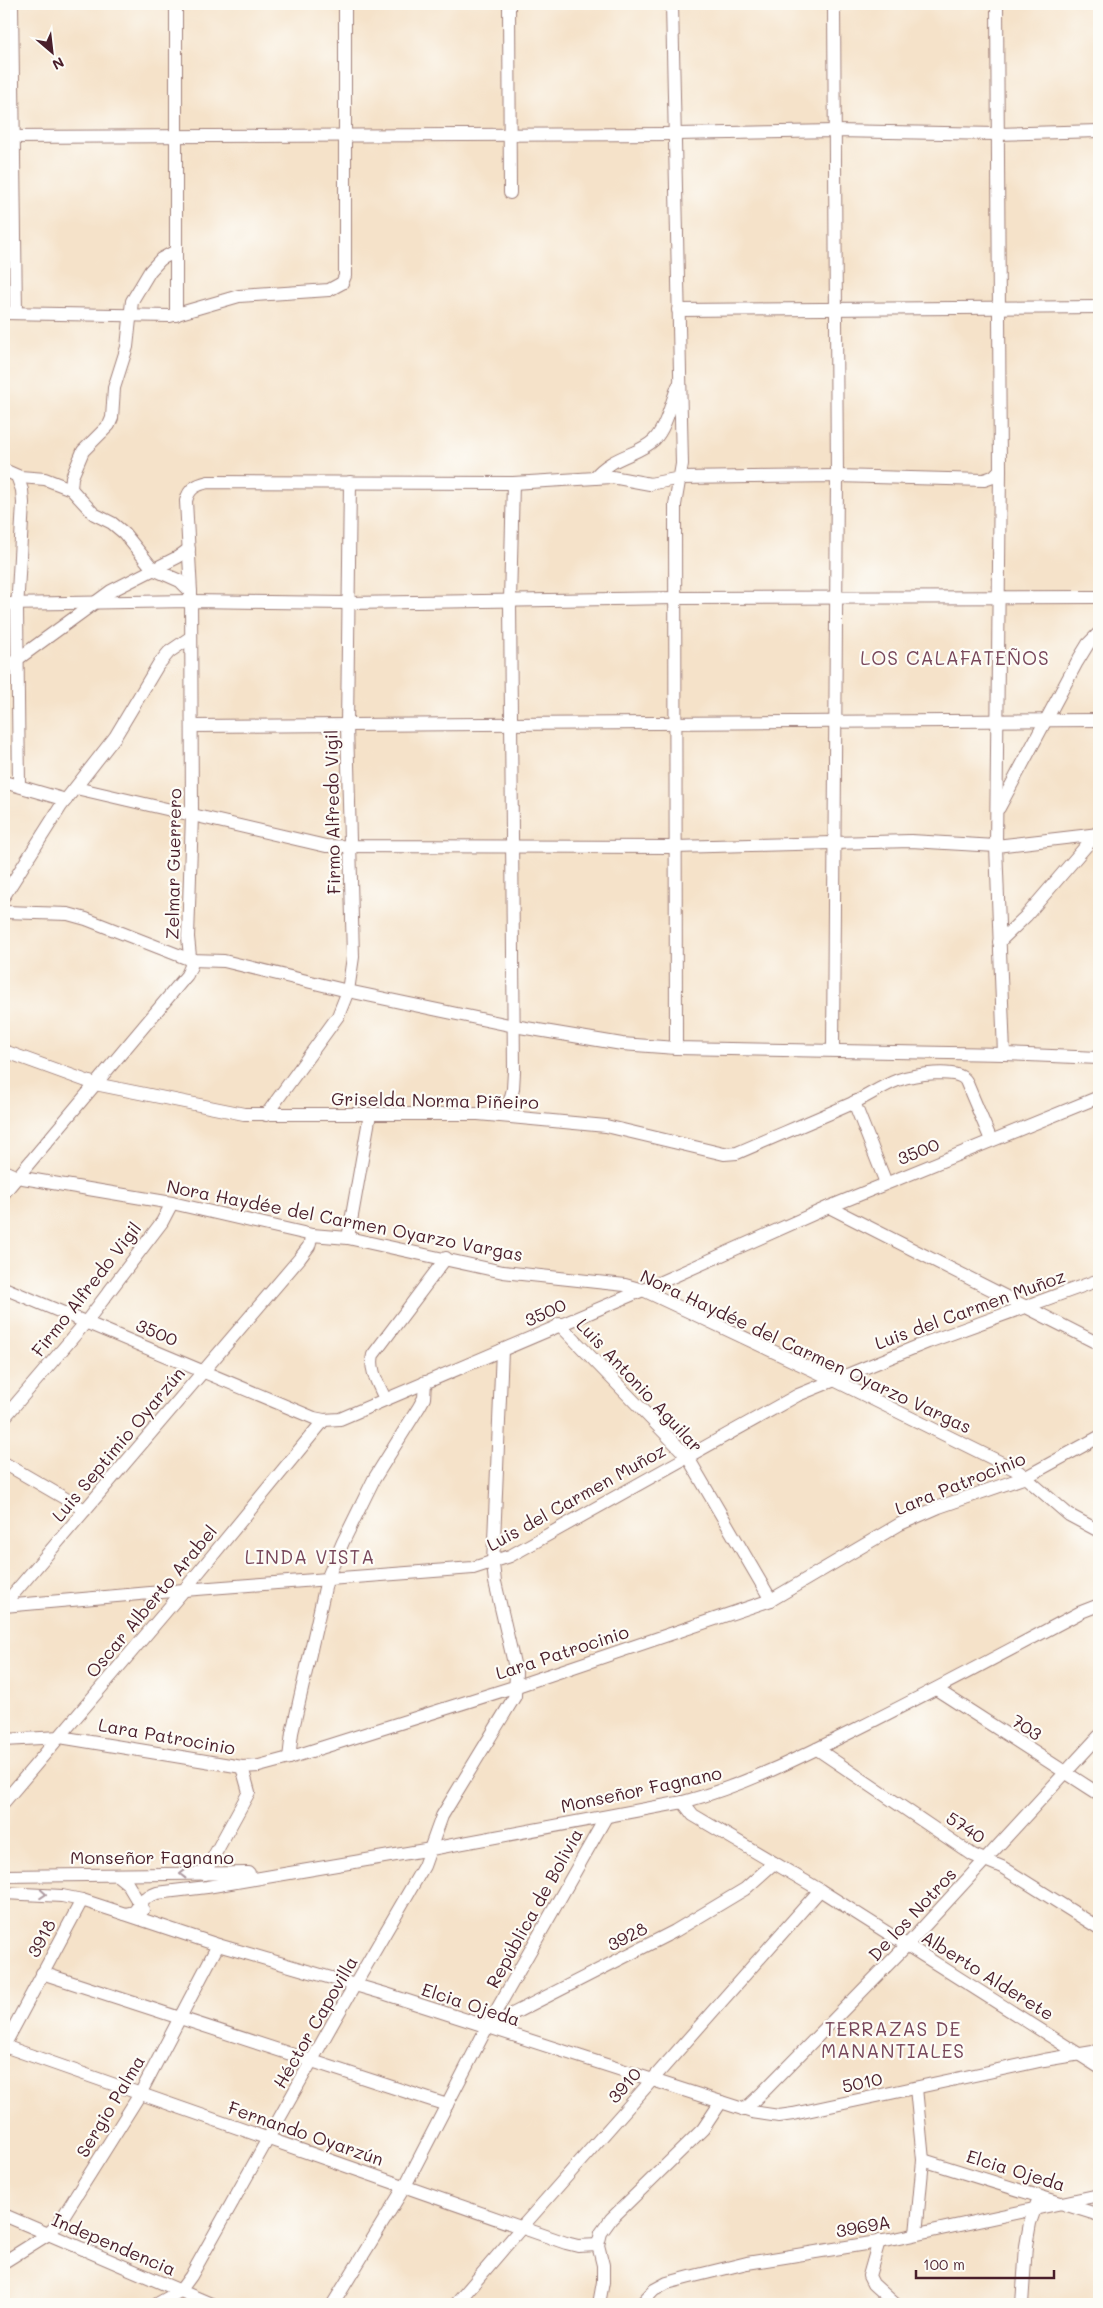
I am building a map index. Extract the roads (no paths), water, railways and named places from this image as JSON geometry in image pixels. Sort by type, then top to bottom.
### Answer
[{"type":"street","points":[[12,4],[9,136],[10,313],[131,315],[176,315],[239,296],[329,290],[342,283],[345,276],[345,4]]},
{"type":"street","points":[[176,4],[176,315]]},
{"type":"street","points":[[509,4],[510,193]]},
{"type":"street","points":[[672,4],[682,464],[675,505],[674,847],[676,1048]]},
{"type":"street","points":[[833,1050],[838,476],[835,309],[834,4]]},
{"type":"street","points":[[997,4],[1000,470],[999,722],[996,846],[1004,1054]]},
{"type":"street","points":[[9,136],[676,134],[834,131],[997,134],[1099,131]]},
{"type":"street","points":[[71,489],[72,477],[83,451],[109,425],[112,418],[114,388],[127,348],[132,300],[141,283],[161,259],[176,251]]},
{"type":"street","points":[[678,310],[999,306],[1099,307]]},
{"type":"street","points":[[594,478],[609,463],[652,442],[660,433],[681,379]]},
{"type":"street","points":[[4,470],[17,476],[45,479],[71,489],[94,514],[112,523],[124,533],[153,569],[180,581],[191,596]]},
{"type":"street","points":[[350,482],[512,483],[612,477],[650,484],[680,478],[838,476],[984,480],[993,477],[1000,470]]},
{"type":"street","points":[[17,476],[22,490],[23,503],[17,604],[19,786]]},
{"type":"street","name":"Zelmar Guerrero","points":[[4,1193],[186,975],[191,966],[188,937],[192,815],[192,726],[191,596],[186,501],[188,492],[197,485],[208,482],[350,482]]},
{"type":"street","name":"Firmo Alfredo Vigil","points":[[266,1115],[338,1016],[348,991],[353,957],[347,725],[350,482]]},
{"type":"street","points":[[506,1116],[513,1089],[514,1026],[510,601],[512,483]]},
{"type":"street","points":[[4,669],[111,590],[178,557],[189,548]]},
{"type":"street","points":[[4,604],[95,602],[191,596],[348,603],[676,598],[1099,597]]},
{"type":"street","points":[[997,812],[1077,662],[1088,644],[1099,633]]},
{"type":"street","points":[[4,896],[66,800],[115,737],[158,665],[169,652],[191,637]]},
{"type":"street","points":[[192,726],[1099,720]]},
{"type":"street","points":[[4,782],[66,800]]},
{"type":"street","points":[[76,788],[326,846],[674,847],[911,841],[996,846],[1099,833]]},
{"type":"street","points":[[999,942],[1026,916],[1099,833]]},
{"type":"street","points":[[4,912],[68,914],[86,919],[191,960],[224,961],[348,991],[514,1026],[622,1044],[676,1048],[833,1050],[910,1054],[1004,1054],[1099,1058]]},
{"type":"street","name":"Griselda Norma Piñeiro","points":[[4,1051],[95,1084],[244,1114],[478,1114],[506,1116],[606,1126],[724,1154],[737,1153],[854,1102],[897,1080],[909,1076],[956,1073],[963,1076],[991,1140]]},
{"type":"street","points":[[909,1076],[910,1054]]},
{"type":"street","name":"3500","points":[[4,1288],[324,1420],[340,1418],[559,1324],[644,1290],[829,1206],[1098,1098]]},
{"type":"street","points":[[854,1102],[886,1183]]},
{"type":"street","points":[[348,1238],[370,1114]]},
{"type":"street","name":"Nora Haydée del Carmen Oyarzo Vargas","points":[[4,1171],[17,1177],[172,1203],[312,1235],[348,1238],[504,1272],[625,1285],[644,1290],[834,1380],[1026,1477],[1069,1515],[1099,1531]]},
{"type":"street","name":"Firmo Alfredo Vigil","points":[[4,1418],[86,1322],[162,1222],[172,1203]]},
{"type":"street","points":[[829,1206],[1099,1344]]},
{"type":"street","name":"Luis Septimio Oyarzún","points":[[4,1606],[300,1258],[309,1246],[312,1235]]},
{"type":"street","points":[[385,1400],[373,1372],[371,1362],[373,1355],[446,1258]]},
{"type":"street","name":"Luis del Carmen Muñoz","points":[[4,1606],[473,1568],[493,1564],[798,1395],[928,1342],[1099,1280]]},
{"type":"street","name":"Luis Antonio Aguilar","points":[[559,1324],[687,1456],[771,1600]]},
{"type":"street","points":[[502,1350],[493,1564],[517,1686]]},
{"type":"street","points":[[289,1758],[292,1733],[327,1579],[374,1479],[424,1398],[425,1382]]},
{"type":"street","name":"Oscar Alberto Arabel","points":[[4,1802],[184,1590],[324,1420]]},
{"type":"street","name":"Lara Patrocinio","points":[[4,1740],[60,1737],[242,1767],[260,1766],[517,1686],[771,1600],[900,1524],[939,1506],[1026,1477],[1099,1438]]},
{"type":"street","points":[[4,1463],[84,1510]]},
{"type":"street","name":"Monseñor Fagnano","points":[[125,1914],[134,1912],[148,1896],[157,1893],[207,1887],[606,1817],[683,1802],[733,1787],[817,1749],[1081,1612],[1099,1605]]},
{"type":"street","name":"Héctor Capovilla","points":[[157,2304],[180,2290],[191,2276],[424,1866],[442,1816],[515,1696],[517,1686]]},
{"type":"street","name":"703","points":[[936,1688],[1099,1794]]},
{"type":"street","name":"De los Notros","points":[[744,2110],[908,1945],[1099,1736]]},
{"type":"street","name":"5740","points":[[817,1749],[973,1855],[1002,1867],[1099,1928]]},
{"type":"street","points":[[204,1874],[249,1792],[242,1767]]},
{"type":"street","name":"Alberto Alderete","points":[[683,1802],[693,1816],[820,1890],[1099,2067]]},
{"type":"street","name":"República de Bolivia","points":[[334,2304],[405,2186],[487,2027],[606,1817]]},
{"type":"street","name":"3928","points":[[487,2027],[676,1931],[745,1890],[774,1863]]},
{"type":"street","name":"Monseñor Fagnano","points":[[4,1876],[301,1871]]},
{"type":"street","points":[[117,1874],[127,1882],[140,1903],[144,1914],[153,1924]]},
{"type":"street","name":"3910","points":[[456,2304],[820,1890]]},
{"type":"street","points":[[4,1893],[42,1894],[82,1900],[125,1914]]},
{"type":"street","name":"3918","points":[[4,2046],[82,1900]]},
{"type":"street","name":"Elcia Ojeda","points":[[125,1914],[218,1945],[356,1985],[744,2110],[779,2116]]},
{"type":"street","name":"Sergio Palma","points":[[4,2262],[47,2235],[59,2223],[140,2094],[218,1945]]},
{"type":"street","points":[[42,1972],[447,2105]]},
{"type":"street","name":"Fernando Oyarzún","points":[[4,2046],[566,2243],[578,2246],[598,2245]]},
{"type":"street","name":"5010","points":[[779,2116],[1044,2060],[1099,2051]]},
{"type":"street","points":[[916,2088],[923,2160],[916,2234]]},
{"type":"street","points":[[599,2304],[603,2282],[603,2265],[598,2245],[601,2234],[611,2220],[703,2129],[721,2102]]},
{"type":"street","name":"Elcia Ojeda","points":[[923,2160],[1037,2201]]},
{"type":"street","name":"3969A","points":[[641,2304],[654,2290],[667,2282],[747,2263],[879,2242],[916,2234],[1037,2201],[1064,2203],[1099,2195]]},
{"type":"street","points":[[1022,2304],[1026,2246],[1030,2223],[1037,2201]]},
{"type":"street","name":"Elcia Ojeda","points":[[1064,2203],[1099,2214]]},
{"type":"street","name":"Independencia","points":[[4,2215],[211,2304]]},
{"type":"street","points":[[879,2242],[869,2276],[874,2284],[895,2304]]},
{"type":"street","points":[[180,2290],[183,2304]]},
{"type":"district","name":"LOS CALAFATEÑOS","points":[[955,657]]},
{"type":"district","name":"LINDA VISTA","points":[[310,1556]]},
{"type":"district","name":"TERRAZAS DE MANANTIALES","points":[[893,2039]]}]
